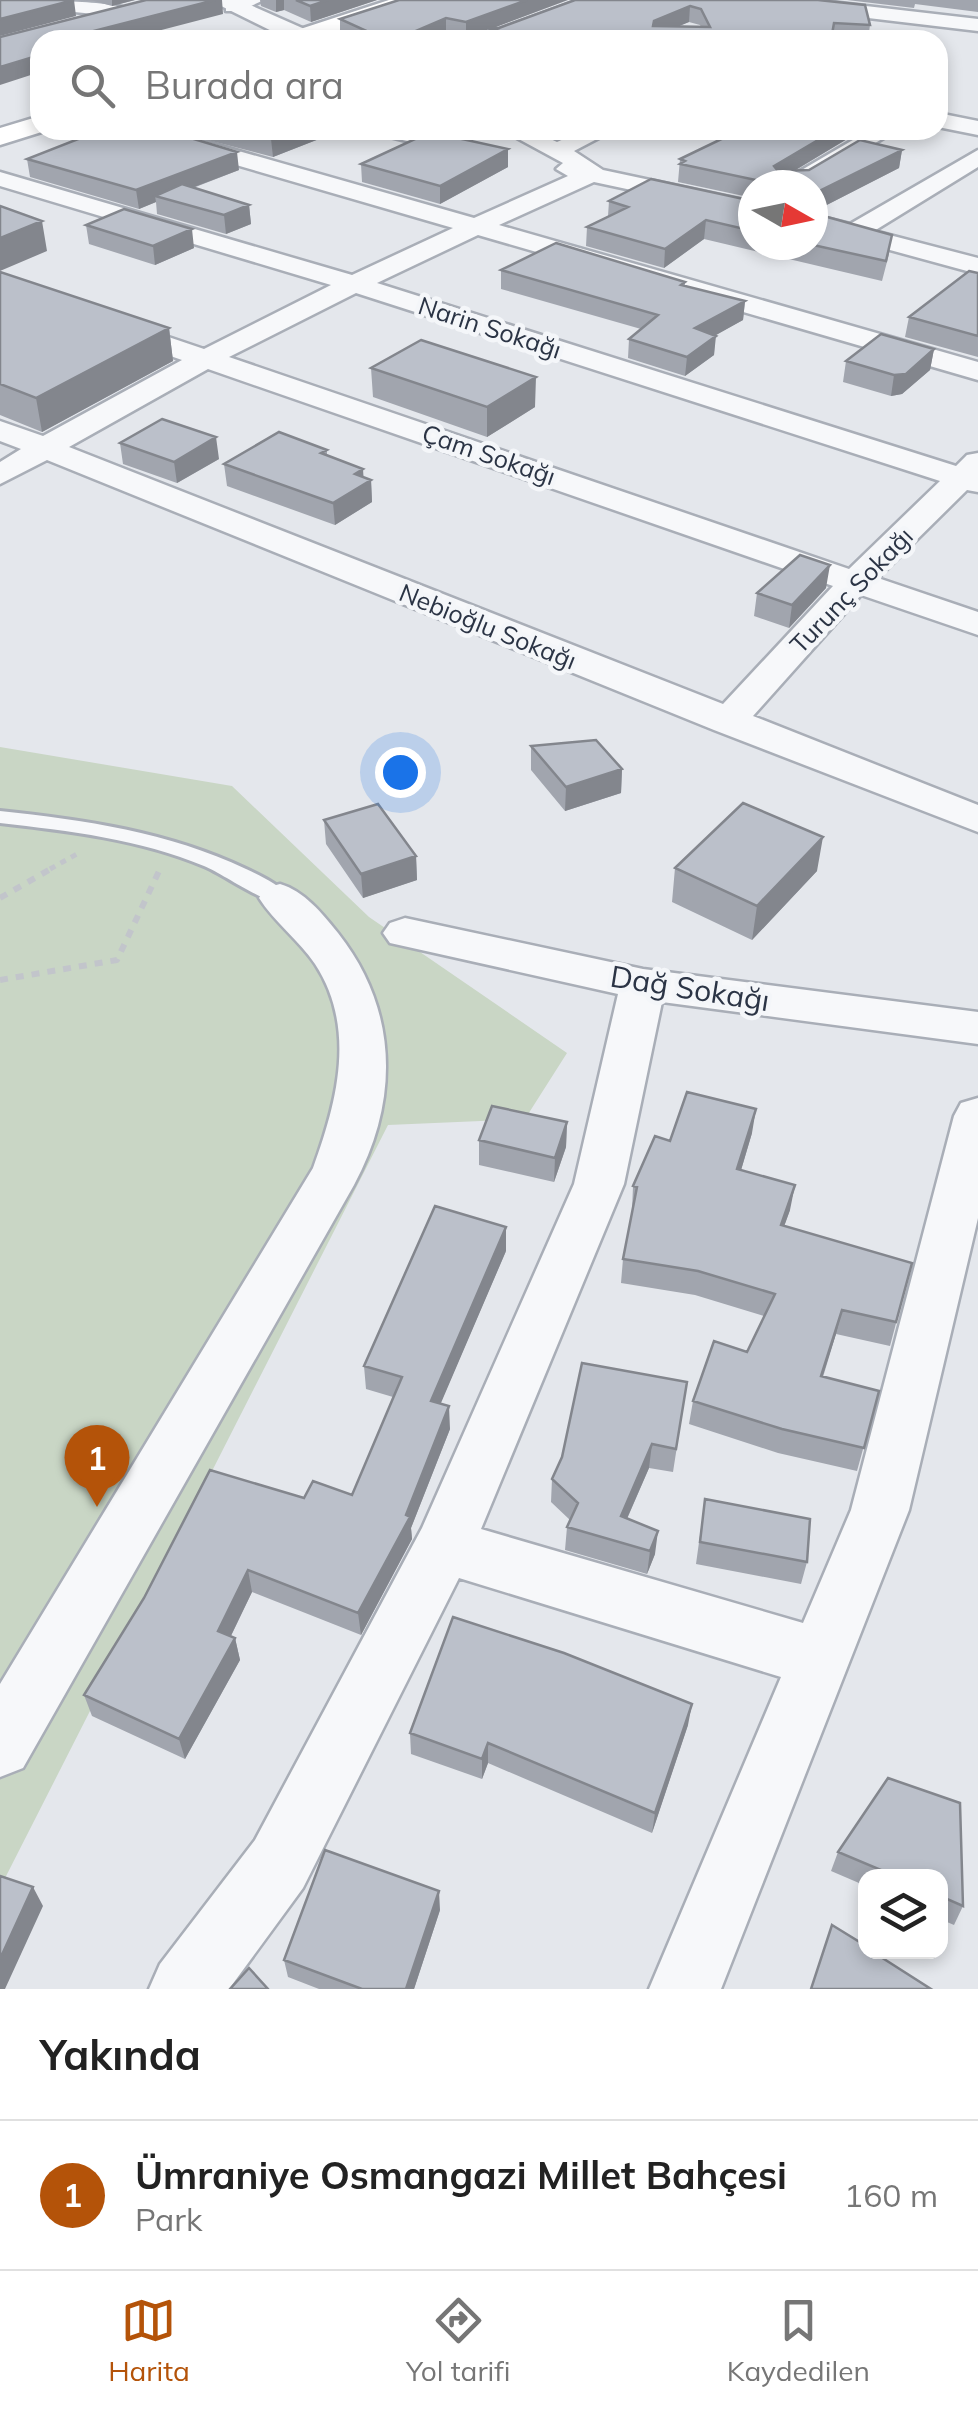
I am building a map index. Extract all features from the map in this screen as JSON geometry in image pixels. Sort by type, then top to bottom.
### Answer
[{"type":"main road","points":[[326,30],[412,0]]},
{"type":"main road","points":[[0,138],[30,128]]},
{"type":"street","points":[[13,0],[132,10],[76,26]]},
{"type":"street","points":[[509,30],[598,0]]},
{"type":"street","points":[[767,0],[775,11],[880,14],[921,9],[978,25]]},
{"type":"street","points":[[236,2],[284,30]]},
{"type":"street","points":[[880,14],[880,30]]},
{"type":"street","points":[[948,122],[978,128]]},
{"type":"street","points":[[176,140],[978,370]]},
{"type":"street","points":[[432,140],[738,204]]},
{"type":"street","points":[[536,140],[594,174]]},
{"type":"street","points":[[558,150],[580,140]]},
{"type":"street","points":[[815,170],[868,140]]},
{"type":"street","points":[[854,232],[978,157]]},
{"type":"street","points":[[641,183],[676,165]]},
{"type":"street","points":[[0,474],[208,356],[478,225],[594,174]]},
{"type":"street","name":"Narin Sokağı","points":[[0,178],[972,474]]},
{"type":"street","points":[[828,226],[978,266]]},
{"type":"street","points":[[947,257],[978,237]]},
{"type":"street","name":"Çam Sokağı","points":[[0,288],[208,356],[978,624]]},
{"type":"street","name":"Nebioğlu Sokağı","points":[[0,430],[978,819]]},
{"type":"street","name":"Turunç Sokağı","points":[[728,722],[855,582],[972,474]]},
{"type":"street","points":[[0,1744],[336,1172],[358,1119],[366,1058],[358,1006],[335,956],[310,924],[280,898]]},
{"type":"street","name":"Dağ Sokağı","points":[[404,933],[643,984],[978,1028]]},
{"type":"street","points":[[185,1989],[280,1864],[444,1546],[599,1184],[643,984]]},
{"type":"street","points":[[685,1989],[880,1510],[978,1116]]},
{"type":"street","points":[[444,1546],[819,1658]]},
{"type":"lane","points":[[0,817],[116,831],[172,845],[220,862],[280,898]]},
{"type":"path","points":[[0,898],[116,831]]},
{"type":"path","points":[[0,980],[117,960],[172,845]]},
{"type":"green space","points":[[0,747],[232,786],[369,917],[567,1053],[525,1119],[388,1125],[0,1888]]},
{"type":"building","points":[[0,0],[74,0],[0,19]]},
{"type":"building","points":[[146,0],[215,0],[98,30],[30,30],[30,58],[0,67],[0,37]]},
{"type":"building","points":[[296,0],[328,0],[310,6]]},
{"type":"building","points":[[399,0],[527,0],[466,22],[446,18],[418,30],[364,30],[340,19]]},
{"type":"building","points":[[575,0],[818,0],[865,5],[870,25],[834,23],[833,30],[487,28],[499,28]],"holes":[[[690,6],[701,9],[710,27],[653,26],[654,21]]]},
{"type":"building","points":[[75,140],[197,140],[237,152],[136,190],[27,159]]},
{"type":"building","points":[[413,140],[467,140],[508,149],[440,186],[361,164]]},
{"type":"building","points":[[719,140],[818,140],[774,166],[777,170],[738,170],[738,176],[680,164],[685,161],[680,159]]},
{"type":"building","points":[[860,140],[902,150],[828,187],[828,170],[809,170]]},
{"type":"building","points":[[651,179],[738,198],[738,227],[706,220],[665,249],[587,227],[628,207],[609,201]]},
{"type":"building","points":[[182,184],[249,205],[224,215],[155,196]]},
{"type":"building","points":[[0,206],[42,221],[0,238]]},
{"type":"building","points":[[124,209],[192,229],[153,246],[86,225]]},
{"type":"building","points":[[828,217],[892,235],[886,261],[828,248]]},
{"type":"building","points":[[556,243],[685,282],[681,285],[745,301],[695,328],[716,336],[687,357],[629,339],[658,315],[501,270]]},
{"type":"building","points":[[969,271],[978,273],[978,336],[909,317]]},
{"type":"building","points":[[0,272],[169,328],[36,398],[0,384]]},
{"type":"building","points":[[881,334],[934,349],[906,374],[894,375],[846,361]]},
{"type":"building","points":[[421,340],[536,377],[487,407],[371,368]]},
{"type":"building","points":[[162,419],[216,437],[174,462],[120,443]]},
{"type":"building","points":[[279,432],[327,450],[321,453],[363,469],[355,474],[371,480],[333,503],[224,464]]},
{"type":"building","points":[[800,555],[830,565],[792,605],[757,593]]},
{"type":"building","points":[[596,740],[622,769],[566,787],[531,746]]},
{"type":"building","points":[[743,803],[823,837],[757,906],[675,868]]},
{"type":"building","points":[[378,804],[416,856],[361,874],[324,820]]},
{"type":"building","points":[[687,1092],[756,1109],[737,1169],[795,1185],[781,1225],[912,1263],[896,1322],[842,1310],[821,1376],[879,1391],[864,1448],[782,1429],[693,1401],[714,1341],[747,1352],[775,1294],[698,1271],[623,1259],[637,1187],[633,1186],[655,1136],[670,1141]]},
{"type":"building","points":[[492,1106],[567,1122],[555,1158],[479,1140]]},
{"type":"building","points":[[435,1206],[506,1227],[431,1401],[449,1406],[406,1515],[410,1517],[358,1613],[248,1570],[218,1631],[235,1638],[179,1739],[84,1695],[144,1598],[210,1470],[304,1498],[313,1481],[352,1495],[402,1377],[364,1366]]},
{"type":"building","points":[[582,1363],[687,1382],[676,1449],[652,1444],[621,1516],[658,1531],[650,1551],[567,1527],[578,1503],[552,1479],[562,1457]]},
{"type":"building","points":[[705,1499],[810,1519],[807,1562],[700,1542]]},
{"type":"building","points":[[453,1617],[564,1653],[692,1704],[655,1813],[488,1743],[482,1759],[410,1733]]},
{"type":"building","points":[[888,1778],[960,1803],[963,1906],[948,1899],[948,1869],[878,1869],[838,1852]]},
{"type":"building","points":[[325,1850],[439,1891],[406,1989],[362,1989],[284,1960]]},
{"type":"building","points":[[0,1876],[33,1887],[0,1959]]},
{"type":"building","points":[[832,1925],[858,1941],[858,1959],[884,1959],[931,1989],[811,1989]]},
{"type":"building","points":[[249,1968],[268,1989],[230,1989]]},
{"type":"place","name":"Ümraniye Osmangazi Millet Bahçesi","points":[[97,1507]]}]
